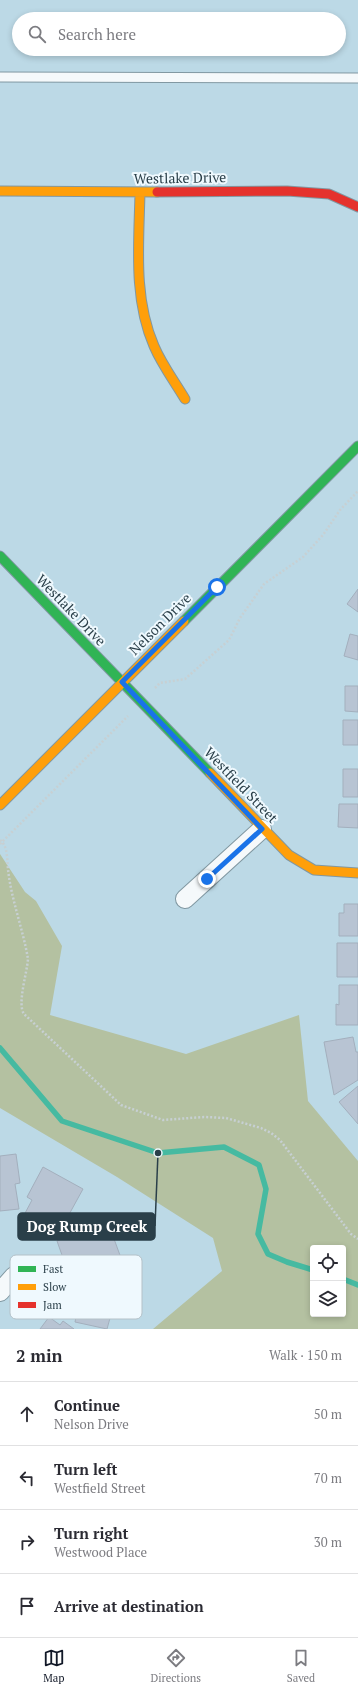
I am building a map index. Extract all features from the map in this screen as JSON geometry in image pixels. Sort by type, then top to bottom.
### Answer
[{"type":"street","name":"Westlake Drive","points":[[0,191],[287,191],[329,194],[358,207]]},
{"type":"street","points":[[140,192],[138,262],[142,305],[154,346],[185,399]]},
{"type":"street","name":"Nelson Drive","points":[[0,805],[358,446]]},
{"type":"street","name":"Westlake Drive","points":[[0,556],[122,682]]},
{"type":"street","name":"Westfield Street","points":[[122,682],[262,829],[289,855],[314,870],[358,873]]},
{"type":"street","points":[[185,899],[262,829]]},
{"type":"street","points":[[0,1292],[10,1281]]},
{"type":"lane","points":[[0,77],[358,78]]},
{"type":"path","points":[[160,683],[185,679],[229,640],[240,618],[264,584],[303,557],[323,535],[340,510],[358,491]]},
{"type":"path","points":[[126,718],[1,842],[6,854],[9,879],[28,959],[28,971],[21,1006],[24,1014],[121,1105],[163,1120],[215,1117],[261,1128],[271,1133],[280,1140],[351,1234],[358,1239]]},
{"type":"green space","points":[[0,854],[25,892],[36,901],[62,946],[50,1015],[186,1054],[299,1015],[308,1101],[358,1161],[358,1329],[153,1329],[222,1271],[213,1238],[117,1177],[0,1108]]},
{"type":"building","points":[[358,589],[358,612],[347,604]]},
{"type":"building","points":[[350,634],[358,636],[358,660],[344,656]]},
{"type":"building","points":[[345,686],[358,686],[358,712],[345,711]]},
{"type":"building","points":[[343,720],[358,720],[358,745],[343,745]]},
{"type":"building","points":[[343,769],[358,769],[358,797],[343,797]]},
{"type":"building","points":[[339,804],[358,804],[358,828],[338,827]]},
{"type":"building","points":[[344,904],[358,904],[358,936],[339,936],[339,913],[344,913]]},
{"type":"building","points":[[337,943],[358,943],[358,977],[337,977]]},
{"type":"building","points":[[339,985],[358,985],[358,1025],[336,1025],[336,1004],[339,1005]]},
{"type":"building","points":[[353,1037],[356,1052],[358,1052],[358,1080],[334,1095],[324,1042]]},
{"type":"building","points":[[358,1086],[358,1124],[339,1102]]},
{"type":"building","points":[[16,1154],[20,1183],[15,1184],[19,1209],[0,1211],[0,1156]]},
{"type":"building","points":[[43,1167],[83,1189],[66,1220],[63,1218],[54,1234],[23,1217],[32,1200],[27,1197]]},
{"type":"building","points":[[106,1217],[120,1255],[62,1255],[57,1241],[66,1237],[64,1232]]},
{"type":"building","points":[[48,1319],[52,1319],[60,1325],[63,1321],[74,1329],[40,1329]]},
{"type":"building","points":[[76,1319],[110,1319],[107,1329],[75,1322]]},
{"type":"waterway","points":[[0,1048],[62,1121],[158,1153],[224,1147],[259,1165],[266,1189],[258,1234],[268,1254],[310,1269]]},
{"type":"waterway","points":[[346,1280],[358,1285]]},
{"type":"traffic: fast","points":[[184,621],[358,446]]},
{"type":"traffic: fast","points":[[0,556],[210,773]]},
{"type":"traffic: slow","points":[[0,191],[157,192]]},
{"type":"traffic: slow","points":[[140,192],[138,250],[140,290],[147,328],[157,353],[185,399]]},
{"type":"traffic: slow","points":[[0,805],[184,621]]},
{"type":"traffic: slow","points":[[210,773],[289,855],[314,870],[358,873]]},
{"type":"traffic: jam","points":[[157,192],[287,191],[329,194],[358,207]]},
{"type":"place","name":"Dog Rump Creek","points":[[158,1153]]},
{"type":"route","points":[[207,879],[262,829],[122,682],[217,587]]}]
